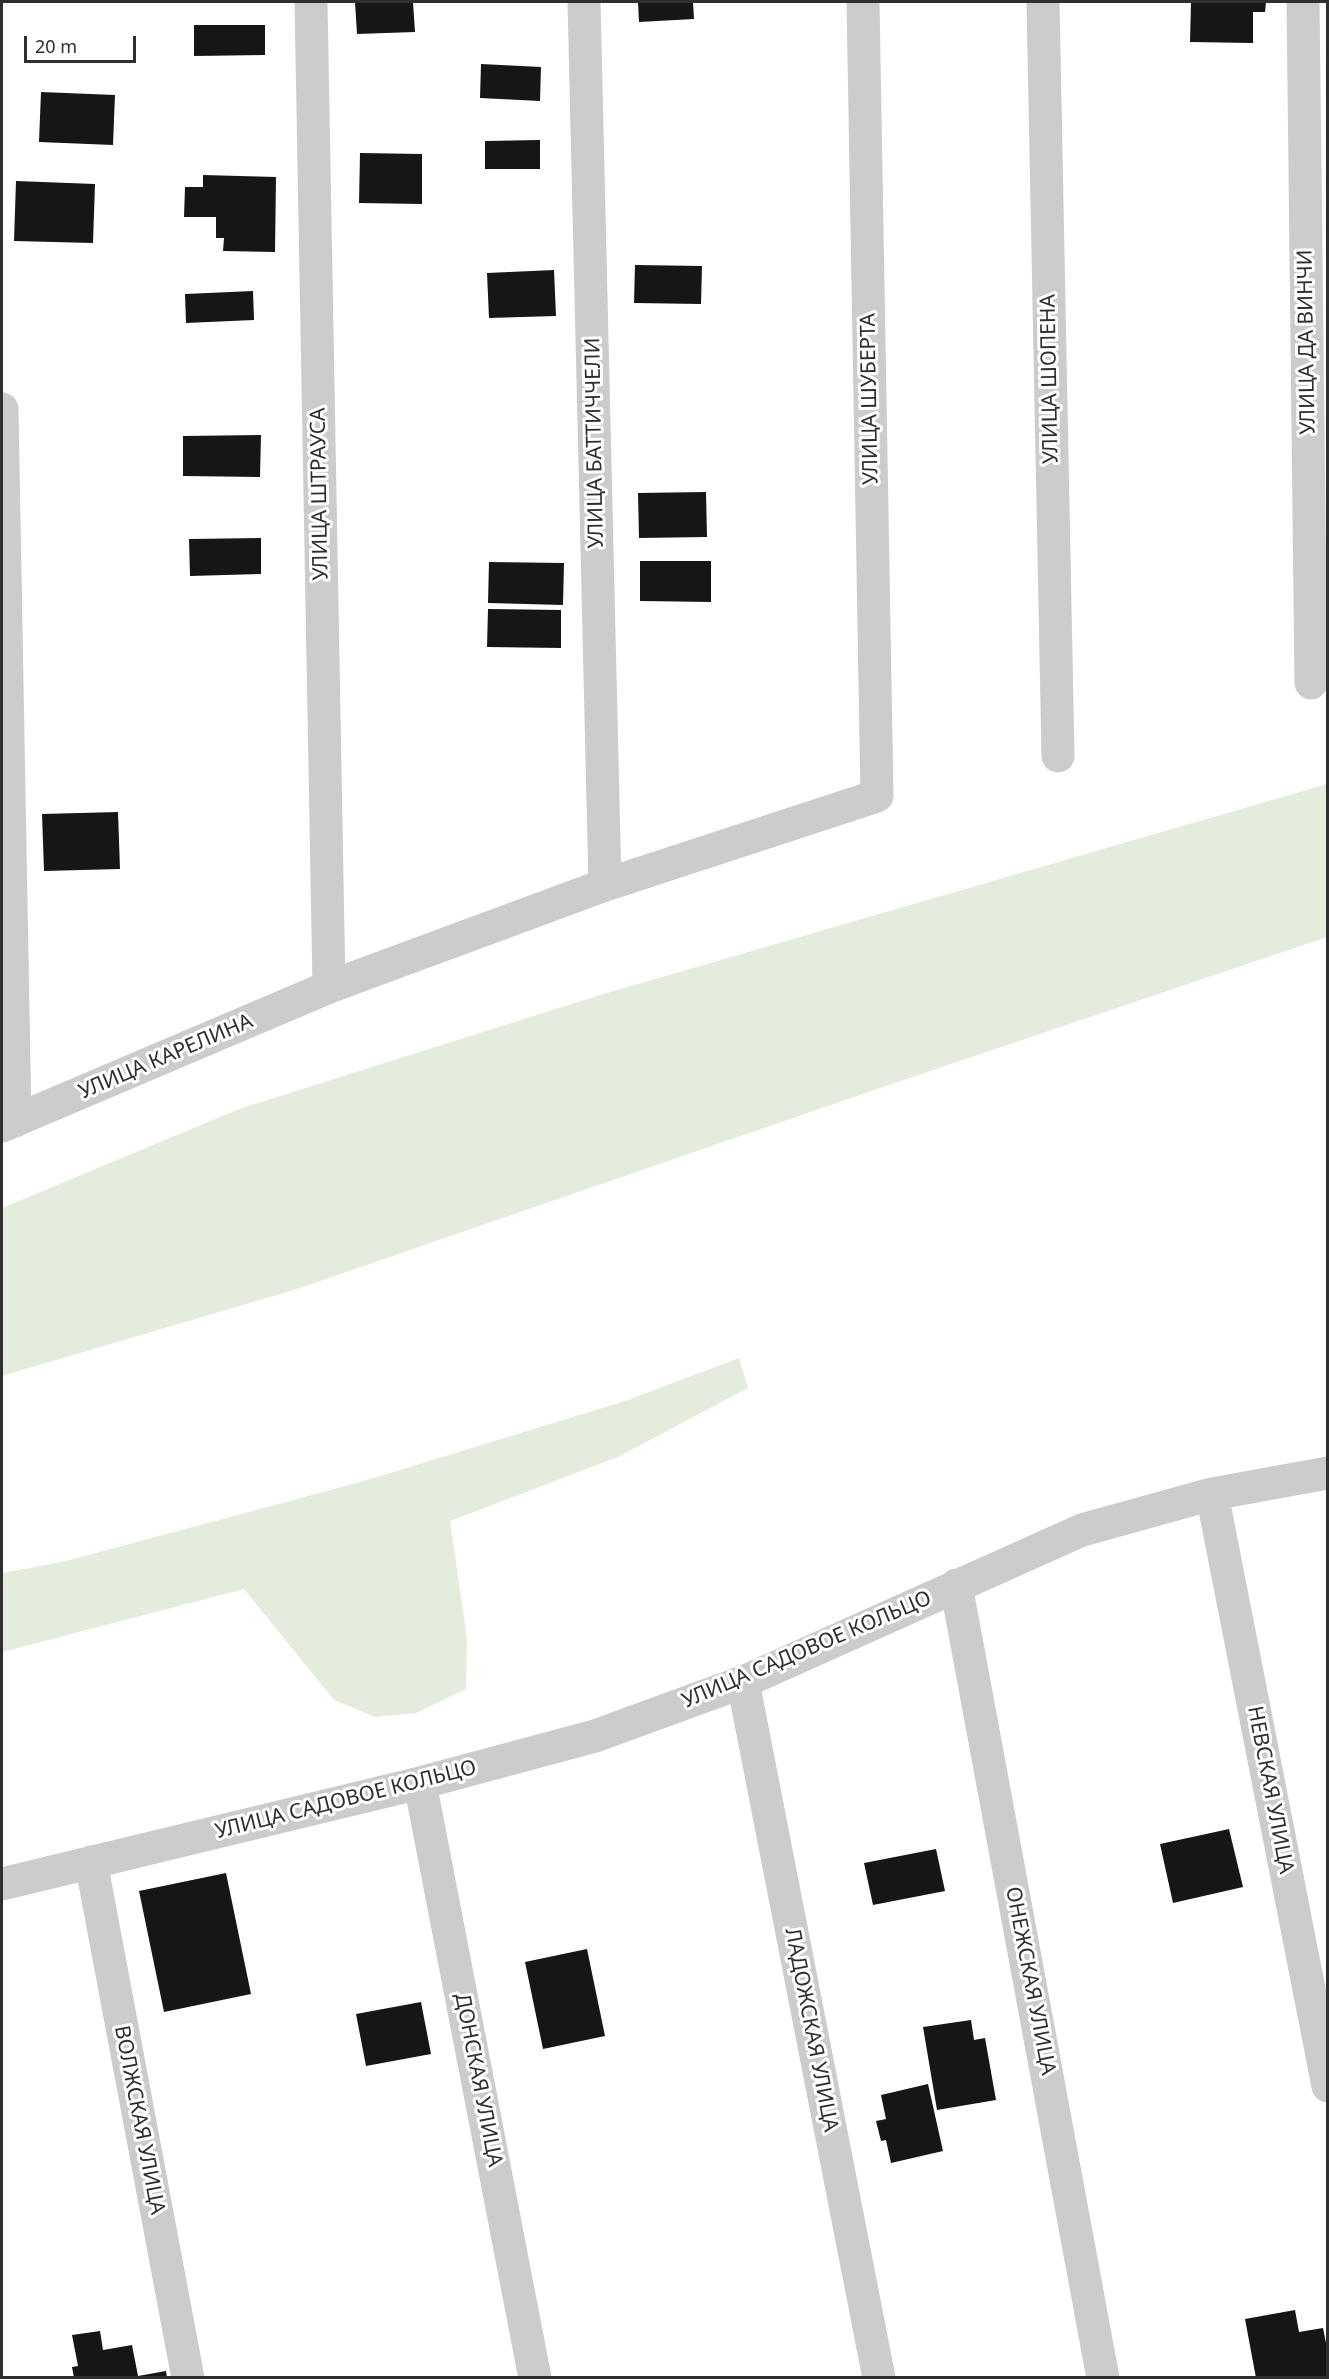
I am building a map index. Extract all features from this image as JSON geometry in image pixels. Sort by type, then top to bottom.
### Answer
[{"type":"street","name":"УЛИЦА ШТРАУСА","points":[[311,2],[329,987]]},
{"type":"street","name":"УЛИЦА БАТТИЧЧЕЛИ","points":[[584,2],[605,885]]},
{"type":"street","name":"УЛИЦА ШУБЕРТА","points":[[862,2],[877,796]]},
{"type":"street","name":"УЛИЦА ШОПЕНА","points":[[1043,2],[1058,756]]},
{"type":"street","name":"УЛИЦА ДА ВИНЧИ","points":[[1303,2],[1311,683]]},
{"type":"street","points":[[2,409],[8,1124]]},
{"type":"street","name":"УЛИЦА КАРЕЛИНА","points":[[8,1124],[329,987],[605,885],[877,796]]},
{"type":"street","name":"УЛИЦА САДОВОЕ КОЛЬЦО","points":[[2,1884],[420,1784],[595,1736],[744,1682],[1082,1530],[1212,1494],[1328,1473]]},
{"type":"street","name":"НЕВСКАЯ УЛИЦА","points":[[1212,1494],[1328,2086]]},
{"type":"street","name":"ОНЕЖСКАЯ УЛИЦА","points":[[956,1585],[1103,2378]]},
{"type":"street","name":"ЛАДОЖСКАЯ УЛИЦА","points":[[744,1682],[879,2378]]},
{"type":"street","name":"ДОНСКАЯ УЛИЦА","points":[[420,1784],[535,2378]]},
{"type":"street","name":"ВОЛЖСКАЯ УЛИЦА","points":[[91,1862],[188,2378]]},
{"type":"green space","points":[[1327,784],[1327,937],[297,1289],[2,1376],[2,1208],[239,1109],[600,995]]},
{"type":"green space","points":[[739,1358],[748,1388],[618,1457],[450,1521],[467,1639],[466,1689],[416,1713],[375,1717],[334,1700],[244,1589],[2,1652],[2,1573],[66,1561],[364,1481],[625,1401]]},
{"type":"building","points":[[355,2],[413,2],[415,32],[357,34]]},
{"type":"building","points":[[638,2],[693,2],[694,19],[639,22]]},
{"type":"building","points":[[1191,2],[1266,2],[1265,12],[1253,12],[1253,43],[1190,42]]},
{"type":"building","points":[[194,25],[265,25],[265,55],[194,56]]},
{"type":"building","points":[[481,64],[541,67],[540,101],[480,98]]},
{"type":"building","points":[[41,92],[115,95],[113,145],[39,142]]},
{"type":"building","points":[[540,140],[540,169],[485,169],[485,141]]},
{"type":"building","points":[[360,153],[422,154],[422,204],[359,203]]},
{"type":"building","points":[[203,175],[276,177],[275,252],[223,251],[224,238],[216,238],[216,217],[184,217],[185,187],[203,187]]},
{"type":"building","points":[[16,181],[95,184],[93,243],[14,241]]},
{"type":"building","points":[[635,265],[702,266],[701,304],[634,303]]},
{"type":"building","points":[[554,270],[556,316],[489,318],[487,273]]},
{"type":"building","points":[[253,291],[254,320],[186,323],[185,294]]},
{"type":"building","points":[[261,435],[260,477],[183,476],[183,436]]},
{"type":"building","points":[[706,492],[707,537],[639,538],[638,493]]},
{"type":"building","points":[[261,538],[261,574],[190,576],[189,539]]},
{"type":"building","points":[[640,561],[711,561],[711,602],[640,601]]},
{"type":"building","points":[[489,562],[564,563],[563,605],[488,603]]},
{"type":"building","points":[[488,609],[561,610],[561,648],[487,647]]},
{"type":"building","points":[[118,812],[120,869],[44,871],[42,814]]},
{"type":"building","points":[[1229,1829],[1243,1887],[1173,1903],[1160,1844]]},
{"type":"building","points":[[936,1849],[945,1891],[873,1905],[864,1863]]},
{"type":"building","points":[[226,1873],[251,1994],[164,2012],[139,1891]]},
{"type":"building","points":[[587,1949],[605,2036],[543,2049],[525,1962]]},
{"type":"building","points":[[421,2002],[431,2054],[366,2066],[356,2014]]},
{"type":"building","points":[[971,2020],[974,2040],[985,2038],[996,2100],[937,2110],[923,2027]]},
{"type":"building","points":[[928,2084],[943,2151],[891,2163],[886,2140],[881,2141],[876,2121],[886,2119],[881,2095]]},
{"type":"building","points":[[1295,2310],[1299,2332],[1323,2328],[1328,2353],[1328,2378],[1256,2378],[1245,2319]]},
{"type":"building","points":[[100,2331],[103,2350],[132,2345],[138,2376],[166,2371],[167,2378],[74,2378],[72,2367],[78,2366],[72,2335]]}]
